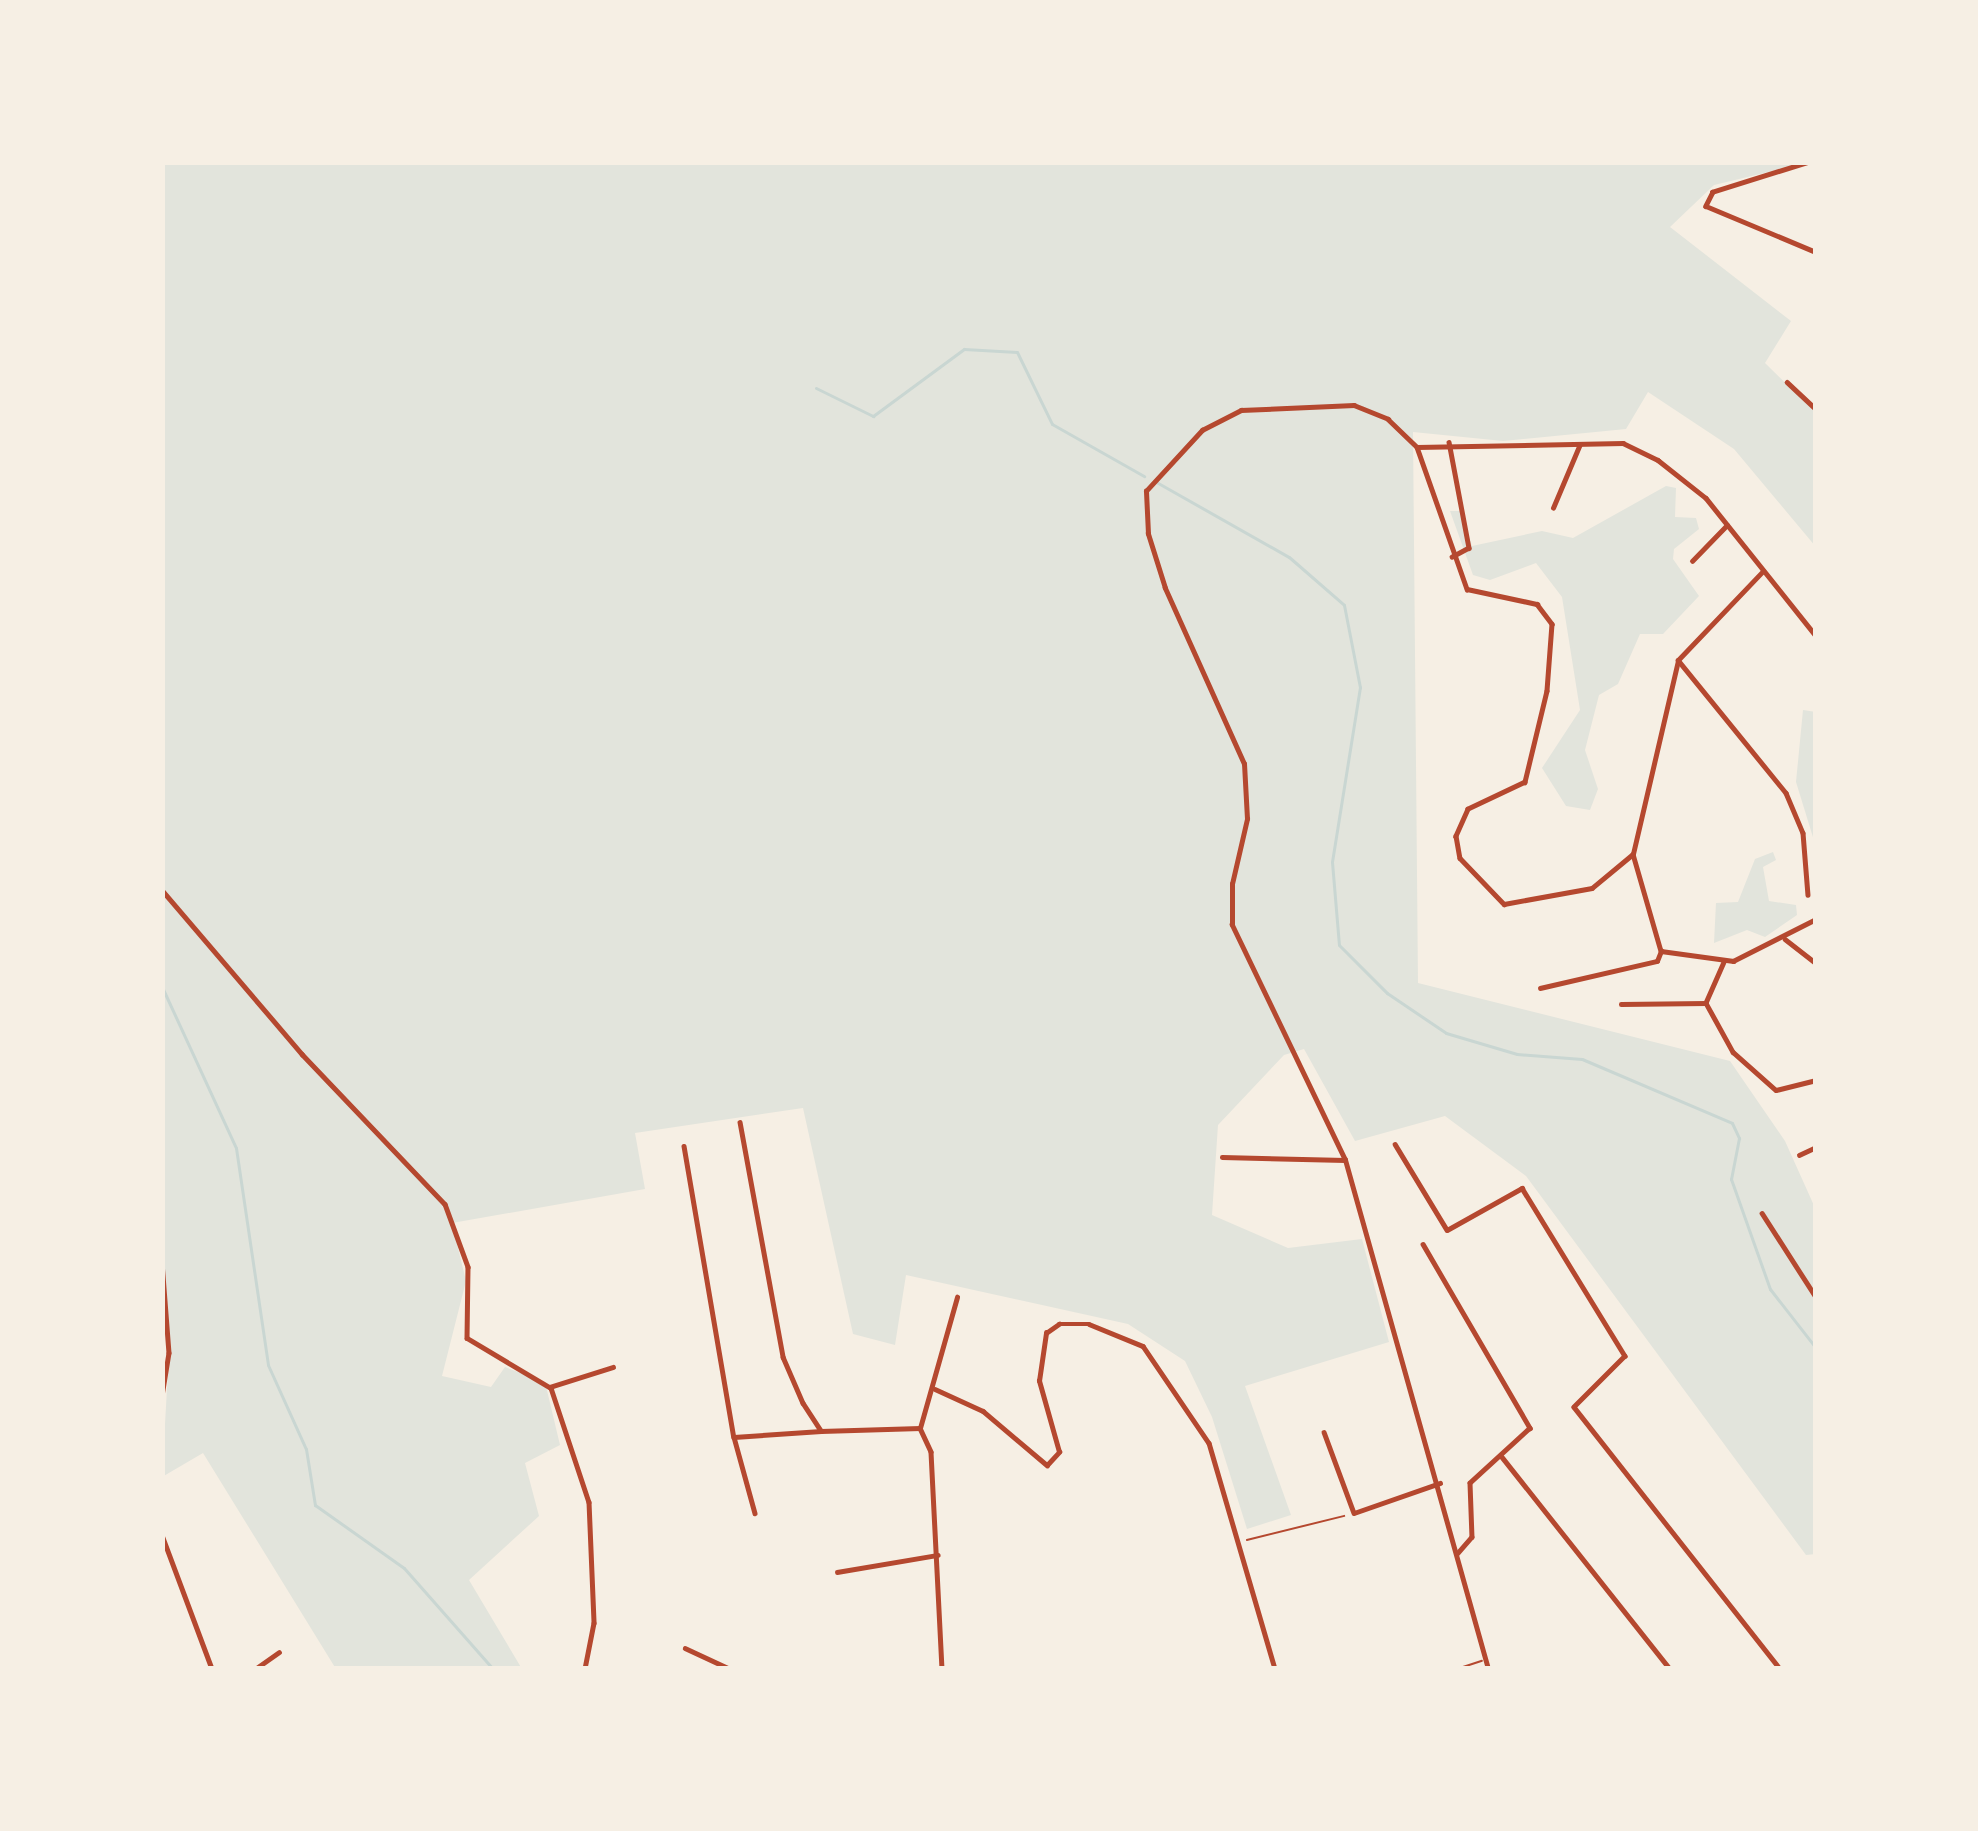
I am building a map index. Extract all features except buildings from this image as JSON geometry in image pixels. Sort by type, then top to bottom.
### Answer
[{"type":"street","points":[[1809,162],[1713,192],[1706,206],[1816,252]]},
{"type":"street","points":[[1787,382],[1816,409]]},
{"type":"street","points":[[1488,1669],[1440,1483],[1372,1276],[1371,1240],[1346,1160],[1232,925],[1247,819],[1244,764],[1165,588],[1144,511],[1155,473],[1202,430],[1241,410],[1354,405],[1388,418],[1417,447],[1451,557],[1467,589],[1537,604],[1552,624],[1547,692],[1525,782],[1468,809],[1456,836],[1460,858],[1494,899],[1513,905],[1592,888],[1634,854]]},
{"type":"street","points":[[1449,442],[1468,548],[1451,557]]},
{"type":"street","points":[[1417,447],[1449,442],[1622,443],[1658,460],[1727,525],[1816,636]]},
{"type":"street","points":[[1553,508],[1580,444]]},
{"type":"street","points":[[1692,561],[1727,525]]},
{"type":"street","points":[[1540,988],[1657,962],[1661,951],[1634,854],[1678,660],[1763,571]]},
{"type":"street","points":[[1678,660],[1786,793],[1803,832],[1808,895]]},
{"type":"street","points":[[162,890],[302,1054],[445,1204],[468,1267],[467,1338],[550,1387],[589,1502],[594,1623],[585,1669]]},
{"type":"street","points":[[1661,951],[1724,962],[1785,939],[1816,919]]},
{"type":"street","points":[[1785,939],[1816,963]]},
{"type":"street","points":[[1724,962],[1706,1003],[1714,1027],[1763,1083],[1787,1090],[1816,1080]]},
{"type":"street","points":[[1621,1004],[1706,1003]]},
{"type":"street","points":[[740,1122],[787,1371],[821,1431]]},
{"type":"street","points":[[1395,1144],[1448,1230],[1522,1188],[1625,1356],[1575,1402],[1600,1447],[1780,1669]]},
{"type":"street","points":[[684,1146],[734,1437],[755,1513]]},
{"type":"street","points":[[1799,1155],[1816,1148]]},
{"type":"street","points":[[1222,1157],[1346,1160]]},
{"type":"street","points":[[1762,1213],[1816,1298]]},
{"type":"street","points":[[1424,1244],[1530,1434],[1470,1484],[1472,1537],[1458,1553]]},
{"type":"street","points":[[162,1262],[169,1353],[162,1396]]},
{"type":"street","points":[[942,1669],[931,1452],[920,1428],[935,1389],[957,1297]]},
{"type":"street","points":[[935,1389],[983,1411],[1047,1465],[1059,1453],[1039,1381],[1046,1333],[1059,1324],[1089,1324],[1143,1346],[1209,1443],[1275,1669]]},
{"type":"street","points":[[550,1387],[613,1367]]},
{"type":"street","points":[[734,1437],[920,1428]]},
{"type":"street","points":[[1324,1432],[1354,1513],[1440,1483]]},
{"type":"street","points":[[1502,1457],[1670,1669]]},
{"type":"street","points":[[162,1535],[212,1669]]},
{"type":"street","points":[[837,1572],[938,1555]]},
{"type":"street","points":[[685,1648],[730,1669]]},
{"type":"street","points":[[255,1669],[279,1652]]},
{"type":"lane","points":[[1457,1669],[1485,1660]]},
{"type":"path","points":[[1238,1543],[1354,1513]]},
{"type":"shaded area","points":[[162,162],[1810,162],[1714,185],[1670,227],[1791,321],[1765,363],[1816,413],[1816,547],[1734,449],[1648,392],[1626,429],[1503,441],[1413,432],[1418,983],[1730,1061],[1785,1141],[1816,1210],[1816,1554],[1806,1555],[1526,1176],[1445,1116],[1355,1141],[1304,1049],[1284,1055],[1218,1125],[1212,1215],[1288,1248],[1362,1239],[1389,1342],[1245,1386],[1291,1515],[1247,1529],[1212,1417],[1185,1361],[1128,1324],[906,1275],[895,1345],[853,1334],[803,1108],[635,1133],[645,1189],[452,1223],[466,1281],[442,1376],[491,1387],[505,1367],[545,1382],[560,1445],[525,1463],[539,1516],[469,1580],[522,1669],[336,1669],[203,1453],[162,1477],[169,1353],[162,1262]]},
{"type":"shaded area","points":[[1666,486],[1676,488],[1675,517],[1696,518],[1699,529],[1674,549],[1673,559],[1699,596],[1663,634],[1640,634],[1618,684],[1599,695],[1585,750],[1598,789],[1590,810],[1566,806],[1542,768],[1580,710],[1562,597],[1536,563],[1490,580],[1473,575],[1450,511],[1460,511],[1472,546],[1542,531],[1573,538]]},
{"type":"shaded area","points":[[1803,710],[1816,712],[1816,847],[1796,782]]},
{"type":"shaded area","points":[[1773,852],[1776,860],[1763,867],[1769,901],[1796,905],[1797,915],[1765,937],[1747,930],[1714,943],[1716,903],[1738,902],[1755,859]]},
{"type":"waterway","points":[[816,388],[873,416],[964,349],[1017,352],[1052,424],[1144,476]]},
{"type":"waterway","points":[[1158,483],[1289,557],[1344,605],[1360,687],[1332,862],[1339,945],[1387,993],[1446,1033],[1517,1054],[1582,1059],[1732,1123],[1739,1138],[1731,1179],[1770,1289],[1816,1348]]},
{"type":"waterway","points":[[162,987],[236,1148],[268,1365],[306,1449],[315,1505],[404,1568],[493,1669]]}]
